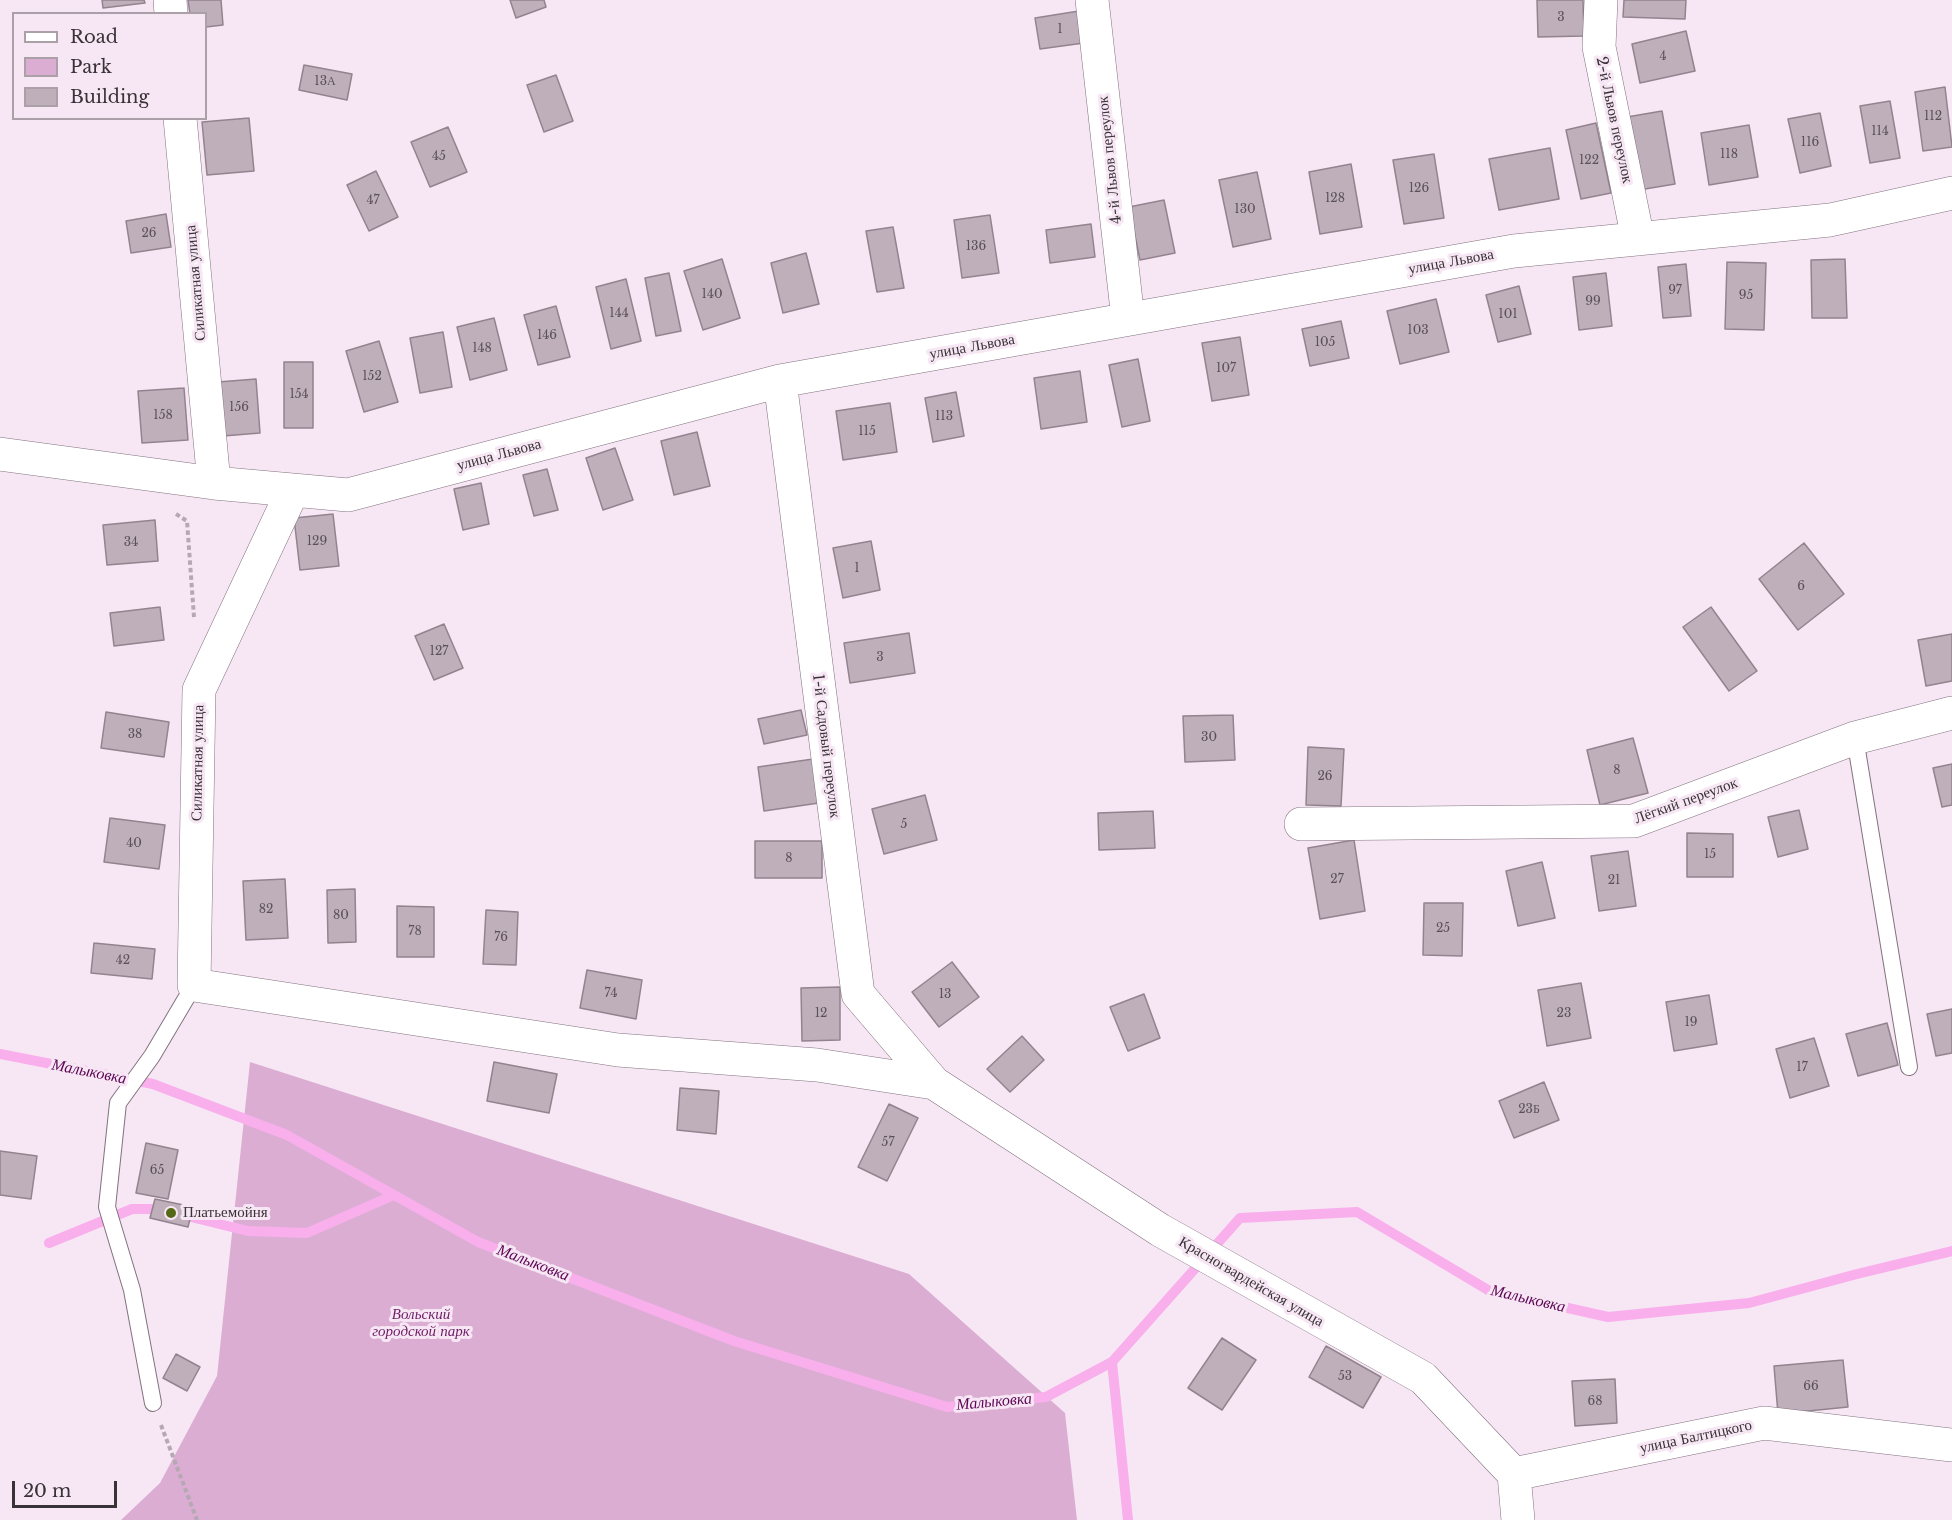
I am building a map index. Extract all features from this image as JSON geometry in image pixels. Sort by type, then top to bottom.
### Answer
[{"type":"street","name":"4-й Львов переулок","points":[[1092,0],[1128,319]]},
{"type":"street","name":"2-й Львов переулок","points":[[1600,0],[1599,46],[1638,239]]},
{"type":"street","name":"Силикатная улица","points":[[180,120],[214,483]]},
{"type":"street","name":"улица Львова","points":[[0,454],[214,483],[348,495],[780,381],[1514,251],[1830,220],[1948,195]]},
{"type":"street","name":"1-й Садовый переулок","points":[[780,381],[858,994],[934,1083]]},
{"type":"street","name":"Силикатная улица","points":[[194,985],[199,690],[293,490]]},
{"type":"street","name":"Лёгкий переулок","points":[[1301,824],[1634,821],[1855,738],[1952,713]]},
{"type":"street","points":[[194,985],[618,1050],[817,1065],[934,1083]]},
{"type":"street","name":"Красногвардейская улица","points":[[934,1083],[1160,1230],[1423,1378],[1514,1474]]},
{"type":"street","name":"улица Балтицкого","points":[[1514,1474],[1764,1423],[1952,1445]]},
{"type":"street","points":[[1514,1474],[1518,1520]]},
{"type":"lane","points":[[1855,738],[1909,1066]]},
{"type":"lane","points":[[153,1403],[132,1290],[107,1207],[118,1103],[152,1056],[194,985]]},
{"type":"path","points":[[167,509],[187,521],[194,622]]},
{"type":"path","points":[[153,1403],[198,1520]]},
{"type":"green space","name":"Вольский городской парк","points":[[250,1062],[909,1274],[1065,1413],[1077,1520],[121,1520],[160,1483],[217,1376]]},
{"type":"building","points":[[102,0],[144,0],[145,3],[103,8]]},
{"type":"building","points":[[188,0],[221,0],[223,25],[207,27],[207,12],[190,12]]},
{"type":"building","points":[[510,0],[544,0],[546,7],[516,18]]},
{"type":"building","points":[[1537,0],[1583,0],[1584,36],[1538,37]]},
{"type":"building","points":[[1624,0],[1686,0],[1685,19],[1623,17]]},
{"type":"building","points":[[1079,11],[1084,43],[1040,49],[1035,18]]},
{"type":"building","points":[[1686,31],[1695,71],[1640,83],[1632,44]]},
{"type":"building","points":[[304,65],[352,74],[347,100],[299,90]]},
{"type":"building","points":[[556,75],[573,121],[544,132],[527,85]]},
{"type":"building","points":[[1945,87],[1952,147],[1923,151],[1915,92]]},
{"type":"building","points":[[1890,101],[1900,158],[1870,163],[1860,106]]},
{"type":"building","points":[[1662,111],[1675,184],[1639,190],[1627,117]]},
{"type":"building","points":[[1820,113],[1831,166],[1800,173],[1788,119]]},
{"type":"building","points":[[249,118],[254,171],[207,175],[202,122]]},
{"type":"building","points":[[1596,123],[1611,193],[1581,199],[1566,130]]},
{"type":"building","points":[[1749,125],[1758,177],[1709,185],[1701,133]]},
{"type":"building","points":[[448,127],[467,172],[430,187],[411,142]]},
{"type":"building","points":[[1550,148],[1559,199],[1499,210],[1489,159]]},
{"type":"building","points":[[1434,154],[1444,218],[1404,224],[1393,160]]},
{"type":"building","points":[[1351,164],[1362,227],[1320,234],[1309,172]]},
{"type":"building","points":[[376,171],[398,217],[369,231],[347,185]]},
{"type":"building","points":[[1257,172],[1271,239],[1233,247],[1219,180]]},
{"type":"building","points":[[1164,200],[1175,253],[1140,260],[1129,207]]},
{"type":"building","points":[[166,214],[171,247],[131,253],[126,221]]},
{"type":"building","points":[[990,215],[999,273],[962,278],[954,220]]},
{"type":"building","points":[[1091,224],[1095,257],[1050,263],[1046,230]]},
{"type":"building","points":[[893,227],[904,288],[877,292],[866,231]]},
{"type":"building","points":[[806,253],[819,304],[783,313],[771,263]]},
{"type":"building","points":[[722,259],[740,318],[703,330],[684,271]]},
{"type":"building","points":[[1845,259],[1847,318],[1812,318],[1811,260]]},
{"type":"building","points":[[1727,262],[1766,263],[1764,330],[1725,329]]},
{"type":"building","points":[[1686,264],[1691,316],[1663,318],[1658,267]]},
{"type":"building","points":[[669,273],[681,331],[656,336],[645,278]]},
{"type":"building","points":[[1606,273],[1612,326],[1579,330],[1573,277]]},
{"type":"building","points":[[626,279],[641,341],[611,349],[596,287]]},
{"type":"building","points":[[1519,286],[1531,334],[1498,342],[1486,295]]},
{"type":"building","points":[[1436,299],[1449,352],[1400,364],[1387,311]]},
{"type":"building","points":[[556,306],[570,357],[538,365],[524,315]]},
{"type":"building","points":[[494,318],[507,370],[470,380],[457,327]]},
{"type":"building","points":[[1341,321],[1349,358],[1310,366],[1302,329]]},
{"type":"building","points":[[443,332],[452,387],[420,393],[410,338]]},
{"type":"building","points":[[1240,337],[1249,395],[1212,401],[1202,343]]},
{"type":"building","points":[[379,341],[398,402],[364,412],[346,351]]},
{"type":"building","points":[[1138,359],[1150,421],[1122,427],[1109,365]]},
{"type":"building","points":[[284,362],[313,362],[313,428],[284,428]]},
{"type":"building","points":[[1080,371],[1087,422],[1041,429],[1034,378]]},
{"type":"building","points":[[256,379],[260,433],[223,436],[218,382]]},
{"type":"building","points":[[184,388],[188,440],[142,443],[138,391]]},
{"type":"building","points":[[956,392],[964,436],[933,442],[925,398]]},
{"type":"building","points":[[890,403],[897,452],[843,460],[836,411]]},
{"type":"building","points":[[697,432],[710,486],[674,495],[661,441]]},
{"type":"building","points":[[615,448],[633,500],[603,510],[586,458]]},
{"type":"building","points":[[547,469],[558,510],[534,516],[523,475]]},
{"type":"building","points":[[481,483],[489,524],[463,530],[454,489]]},
{"type":"building","points":[[333,514],[339,566],[300,570],[294,518]]},
{"type":"building","points":[[155,520],[158,561],[107,565],[103,525]]},
{"type":"building","points":[[871,541],[880,590],[843,598],[833,548]]},
{"type":"building","points":[[1804,543],[1844,594],[1798,630],[1759,579]]},
{"type":"building","points":[[160,607],[164,640],[114,646],[110,613]]},
{"type":"building","points":[[1711,607],[1757,671],[1729,691],[1683,627]]},
{"type":"building","points":[[444,624],[463,668],[434,680],[415,636]]},
{"type":"building","points":[[909,633],[915,673],[850,683],[844,643]]},
{"type":"building","points":[[1952,634],[1952,681],[1926,686],[1918,640]]},
{"type":"building","points":[[801,710],[807,735],[764,744],[758,719]]},
{"type":"building","points":[[106,712],[169,722],[164,757],[101,748]]},
{"type":"building","points":[[1233,715],[1235,760],[1185,762],[1183,716]]},
{"type":"building","points":[[1633,738],[1648,793],[1600,805],[1587,750]]},
{"type":"building","points":[[1308,747],[1344,749],[1341,806],[1306,805]]},
{"type":"building","points":[[813,759],[819,803],[764,811],[758,767]]},
{"type":"building","points":[[1952,764],[1952,805],[1942,807],[1933,768]]},
{"type":"building","points":[[925,795],[937,840],[884,854],[872,809]]},
{"type":"building","points":[[1799,810],[1808,849],[1778,857],[1768,817]]},
{"type":"building","points":[[1153,811],[1155,848],[1099,850],[1098,813]]},
{"type":"building","points":[[110,818],[165,825],[159,869],[104,862]]},
{"type":"building","points":[[1687,833],[1733,834],[1733,877],[1687,877]]},
{"type":"building","points":[[1354,840],[1365,911],[1320,919],[1308,848]]},
{"type":"building","points":[[755,841],[822,841],[822,878],[755,878]]},
{"type":"building","points":[[1628,851],[1636,906],[1599,911],[1591,856]]},
{"type":"building","points":[[1542,862],[1555,918],[1518,926],[1506,871]]},
{"type":"building","points":[[285,879],[288,938],[246,940],[243,881]]},
{"type":"building","points":[[355,889],[356,942],[328,943],[327,890]]},
{"type":"building","points":[[1424,903],[1463,903],[1462,956],[1423,955]]},
{"type":"building","points":[[397,906],[434,907],[434,957],[397,957]]},
{"type":"building","points":[[486,910],[518,912],[516,965],[483,964]]},
{"type":"building","points":[[94,943],[155,949],[152,979],[91,973]]},
{"type":"building","points":[[952,962],[979,997],[939,1027],[912,992]]},
{"type":"building","points":[[587,970],[642,980],[636,1019],[580,1008]]},
{"type":"building","points":[[1581,983],[1591,1038],[1547,1046],[1538,990]]},
{"type":"building","points":[[840,987],[840,1040],[802,1041],[801,988]]},
{"type":"building","points":[[1144,994],[1160,1038],[1128,1051],[1110,1007]]},
{"type":"building","points":[[1709,995],[1717,1044],[1674,1051],[1666,1002]]},
{"type":"building","points":[[1952,1009],[1952,1053],[1936,1056],[1927,1014]]},
{"type":"building","points":[[1887,1023],[1898,1065],[1858,1076],[1846,1034]]},
{"type":"building","points":[[1022,1036],[1044,1060],[1010,1092],[987,1069]]},
{"type":"building","points":[[1814,1038],[1829,1086],[1790,1098],[1776,1049]]},
{"type":"building","points":[[494,1062],[557,1074],[549,1113],[487,1101]]},
{"type":"building","points":[[1544,1082],[1559,1120],[1514,1138],[1499,1101]]},
{"type":"building","points":[[680,1088],[719,1091],[716,1134],[677,1130]]},
{"type":"building","points":[[889,1104],[918,1118],[887,1181],[858,1167]]},
{"type":"building","points":[[146,1143],[178,1150],[168,1199],[136,1193]]},
{"type":"building","points":[[0,1151],[37,1156],[31,1199],[0,1195]]},
{"type":"building","name":"Платьемойня","points":[[155,1199],[193,1207],[188,1227],[150,1218]]},
{"type":"building","points":[[1222,1338],[1256,1360],[1222,1410],[1188,1388]]},
{"type":"building","points":[[1326,1346],[1381,1377],[1363,1408],[1309,1377]]},
{"type":"building","points":[[176,1354],[200,1367],[187,1391],[163,1378]]},
{"type":"building","points":[[1843,1360],[1848,1407],[1778,1414],[1774,1366]]},
{"type":"building","points":[[1615,1379],[1617,1423],[1575,1426],[1572,1381]]},
{"type":"waterway","name":"Малыковка","points":[[0,1054],[153,1084],[287,1135],[478,1242],[734,1341],[947,1407],[1046,1397],[1112,1362],[1240,1218],[1357,1212],[1488,1290],[1608,1317],[1749,1303],[1952,1251]]},
{"type":"waterway","points":[[191,1217],[248,1231],[307,1233],[394,1195]]},
{"type":"waterway","points":[[49,1243],[132,1209],[152,1209]]},
{"type":"waterway","points":[[1112,1362],[1128,1520]]},
{"type":"place","name":"Платьемойня","points":[[171,1213]]}]
